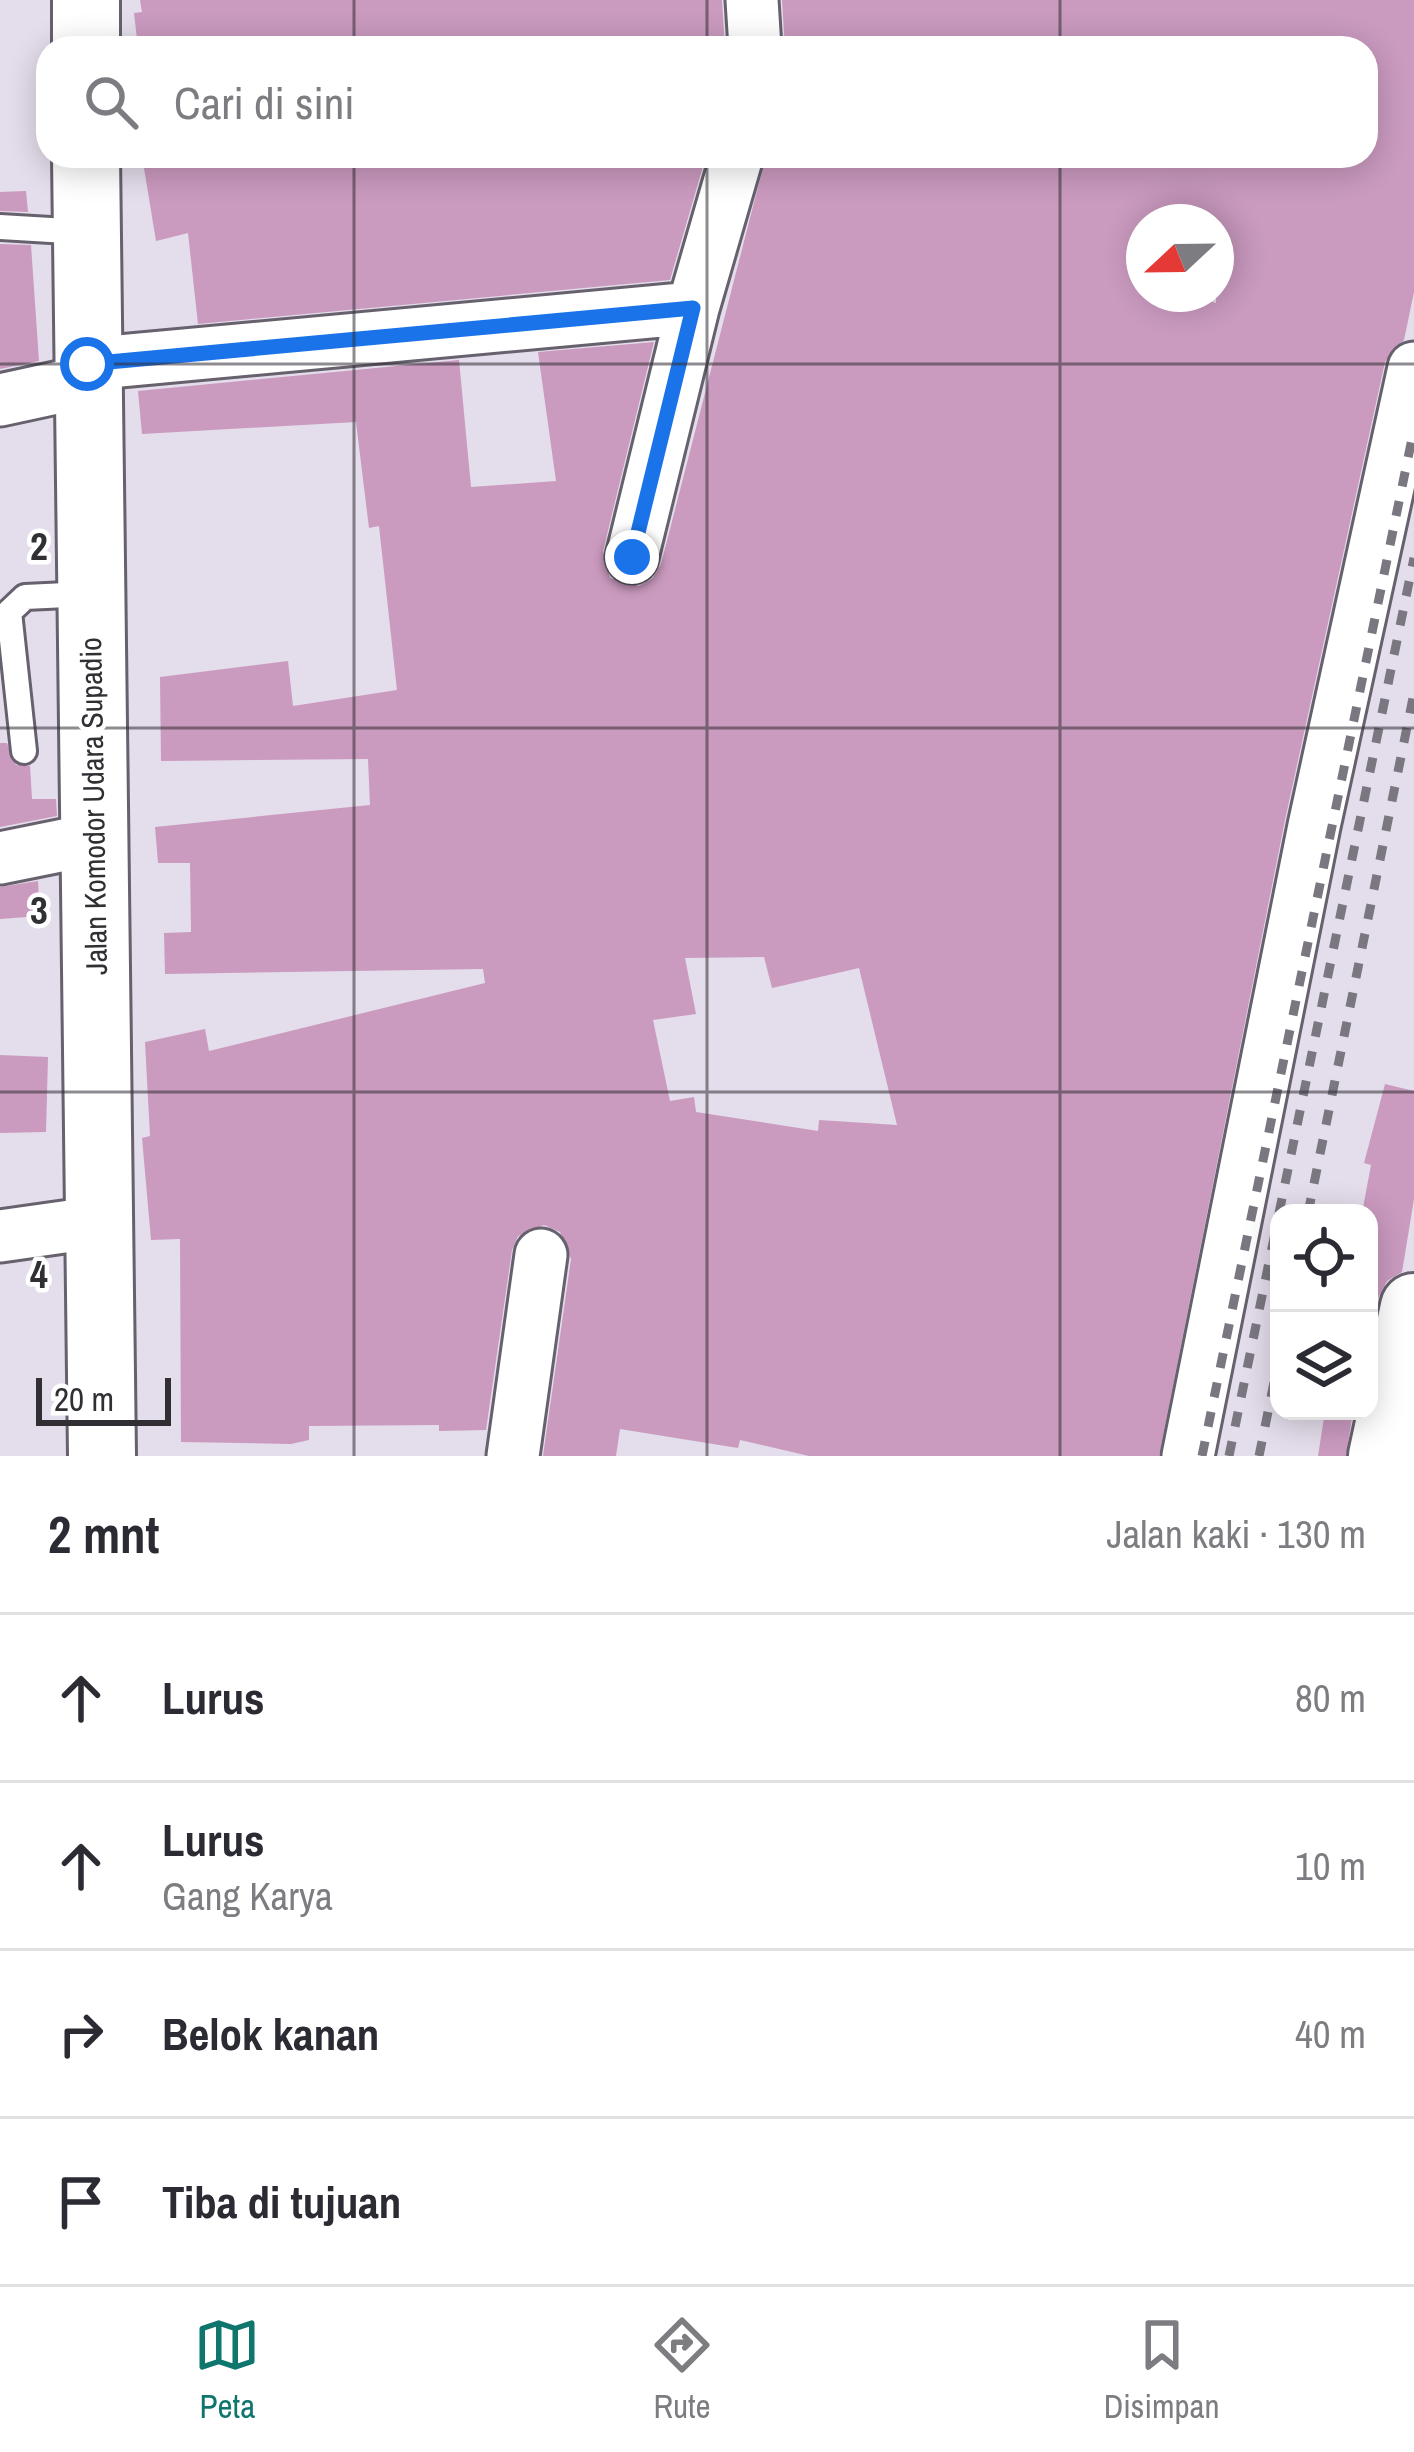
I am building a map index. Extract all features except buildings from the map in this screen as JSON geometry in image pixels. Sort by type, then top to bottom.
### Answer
[{"type":"street","points":[[86,0],[86,36]]},
{"type":"street","points":[[752,0],[754,36]]},
{"type":"street","name":"Jalan Komodor Udara Supadio","points":[[86,168],[102,1456]]},
{"type":"street","points":[[632,557],[733,168]]},
{"type":"street","points":[[0,400],[88,373],[693,308]]},
{"type":"street","points":[[1188,1456],[1314,826],[1414,368]]},
{"type":"street","points":[[0,858],[94,839]]},
{"type":"street","points":[[0,1236],[99,1222]]},
{"type":"street","points":[[514,1456],[541,1255]]},
{"type":"street","points":[[1396,1421],[1414,1306]]},
{"type":"lane","points":[[0,227],[86,232]]},
{"type":"lane","points":[[24,752],[9,612],[25,596],[90,594]]},
{"type":"railway","points":[[1202,1456],[1414,429]]},
{"type":"railway","points":[[1281,1204],[1414,558]]},
{"type":"railway","points":[[1310,1204],[1414,693]]},
{"type":"railway","points":[[1229,1456],[1270,1258]]},
{"type":"railway","points":[[1259,1456],[1270,1402]]},
{"type":"route","points":[[87,364],[693,308],[632,557]]}]
